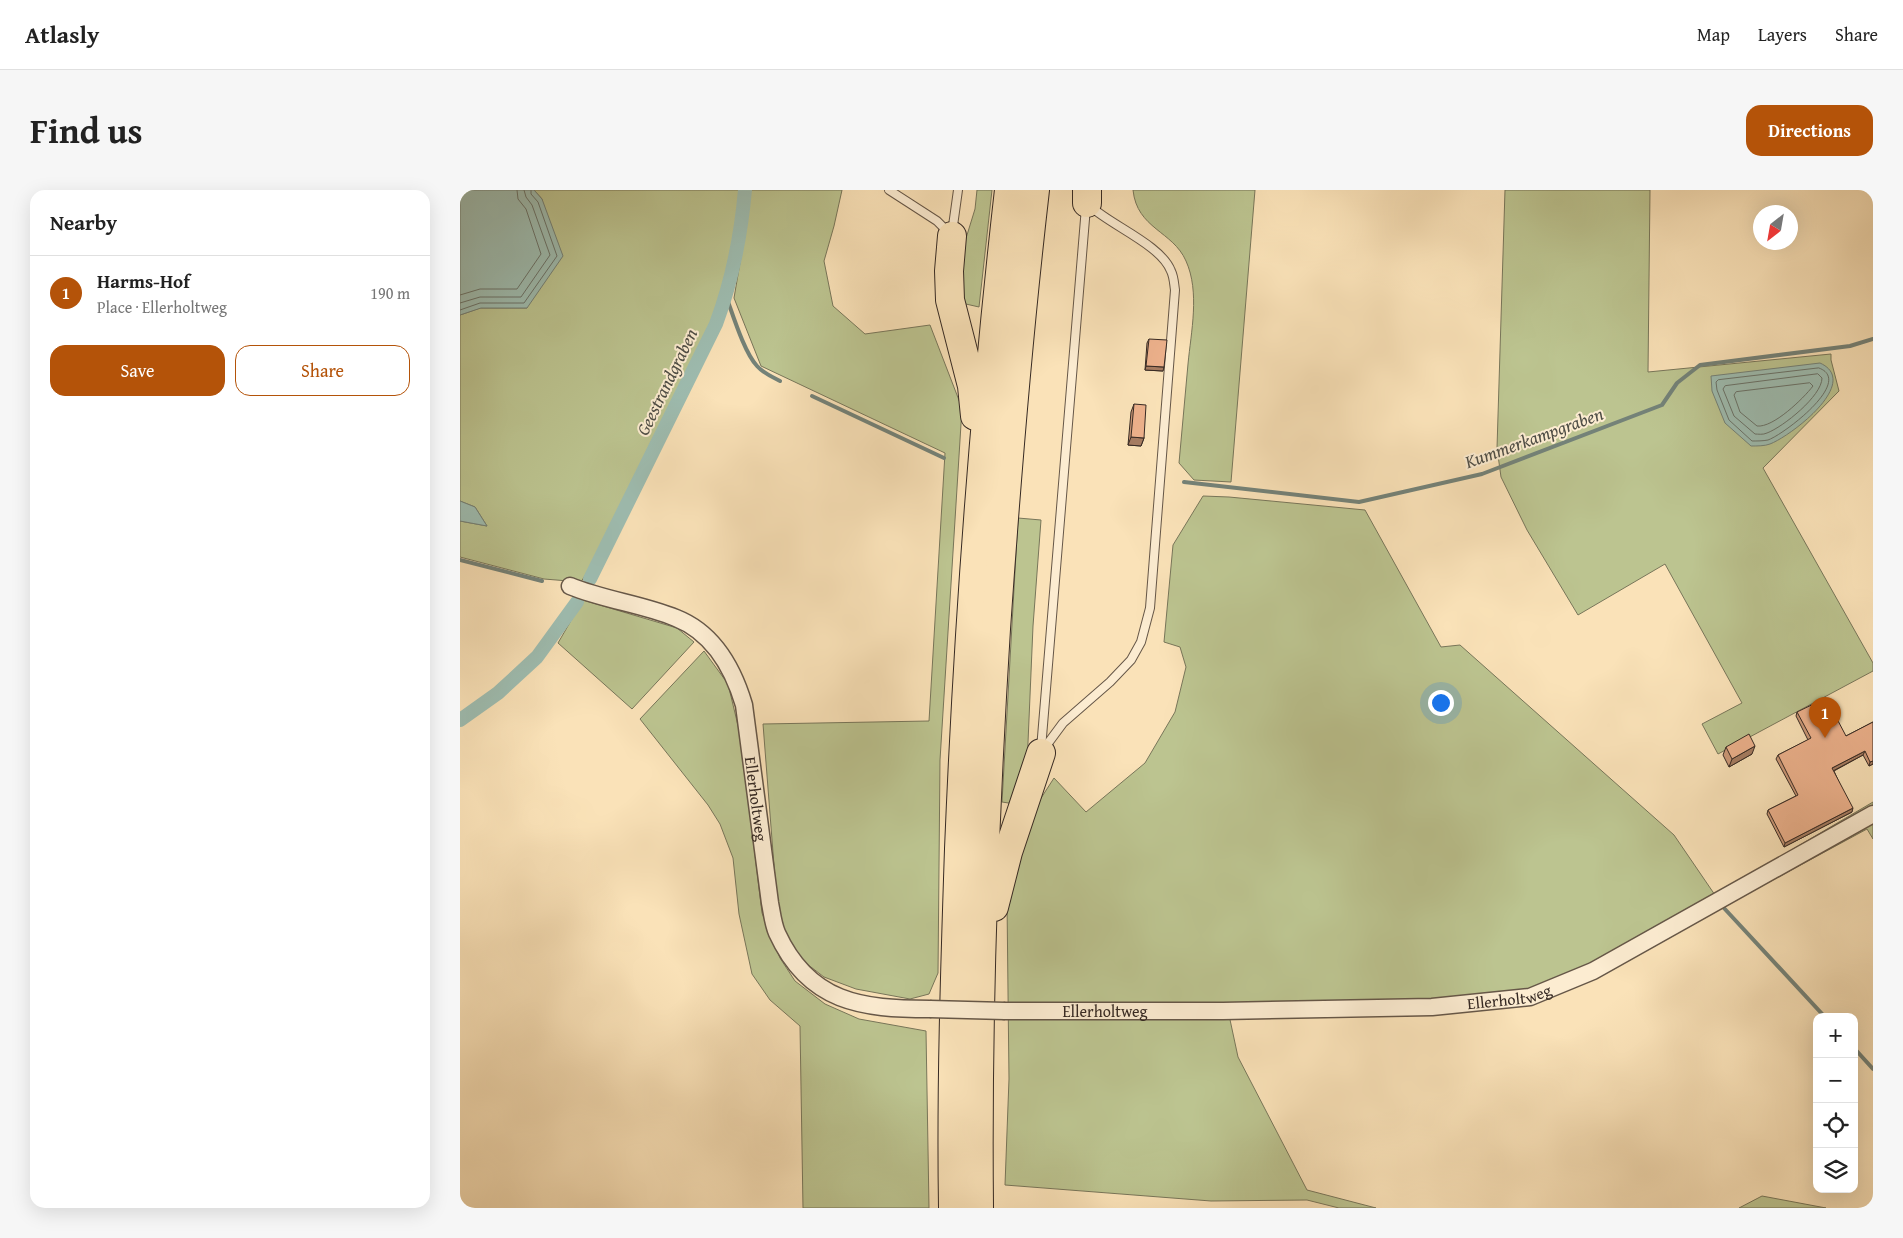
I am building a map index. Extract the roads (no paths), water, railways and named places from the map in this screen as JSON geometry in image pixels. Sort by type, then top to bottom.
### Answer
[{"type":"highway","points":[[953,1208],[954,982],[963,750],[981,474],[998,280],[1009,190]]},
{"type":"highway","points":[[979,1208],[979,982],[990,721],[1006,477],[1024,283],[1035,190]]},
{"type":"highway","points":[[952,236],[949,271],[950,300],[972,386],[981,474]]},
{"type":"highway","points":[[979,982],[997,892],[1008,852],[1041,753]]},
{"type":"street","name":"Ellerholtweg","points":[[570,586],[592,595],[678,618],[706,638],[728,664],[736,680],[744,705],[770,903],[777,931],[790,957],[808,978],[830,994],[860,1005],[892,1009],[1005,1011],[1223,1011],[1432,1007],[1530,997],[1592,972],[1873,814]]},
{"type":"lane","points":[[889,190],[937,221],[952,236]]},
{"type":"lane","points":[[952,236],[958,190]]},
{"type":"lane","points":[[1041,753],[1087,196]]},
{"type":"lane","points":[[1041,753],[1063,723],[1110,682],[1131,660],[1141,642],[1150,608],[1175,290],[1171,270],[1160,254],[1100,215],[1087,196]]},
{"type":"water","points":[[460,190],[534,190],[542,199],[563,256],[527,308],[481,308],[460,315]]},
{"type":"water","points":[[1820,363],[1831,372],[1833,383],[1828,395],[1819,408],[1793,431],[1768,445],[1751,446],[1725,423],[1712,391],[1711,376]]},
{"type":"water","points":[[460,501],[475,507],[487,526],[460,521]]},
{"type":"waterway","name":"Geestrandgraben","points":[[590,579],[716,324],[735,258],[745,190]]},
{"type":"waterway","name":"Kummerkampgraben","points":[[726,296],[739,333],[752,360],[762,371],[780,381]]},
{"type":"waterway","name":"Kummerkampgraben","points":[[1184,482],[1359,502],[1482,474],[1662,405],[1677,383],[1700,365],[1850,346],[1873,339]]},
{"type":"waterway","name":"Kummerkampgraben","points":[[812,396],[944,458]]},
{"type":"waterway","points":[[460,560],[542,581]]},
{"type":"waterway","name":"Geestrandgraben","points":[[460,720],[498,693],[537,657],[577,602]]},
{"type":"waterway","points":[[1723,907],[1821,1013]]},
{"type":"waterway","points":[[1858,1052],[1873,1069]]},
{"type":"place","name":"Harms-Hof","points":[[1825,738]]}]
